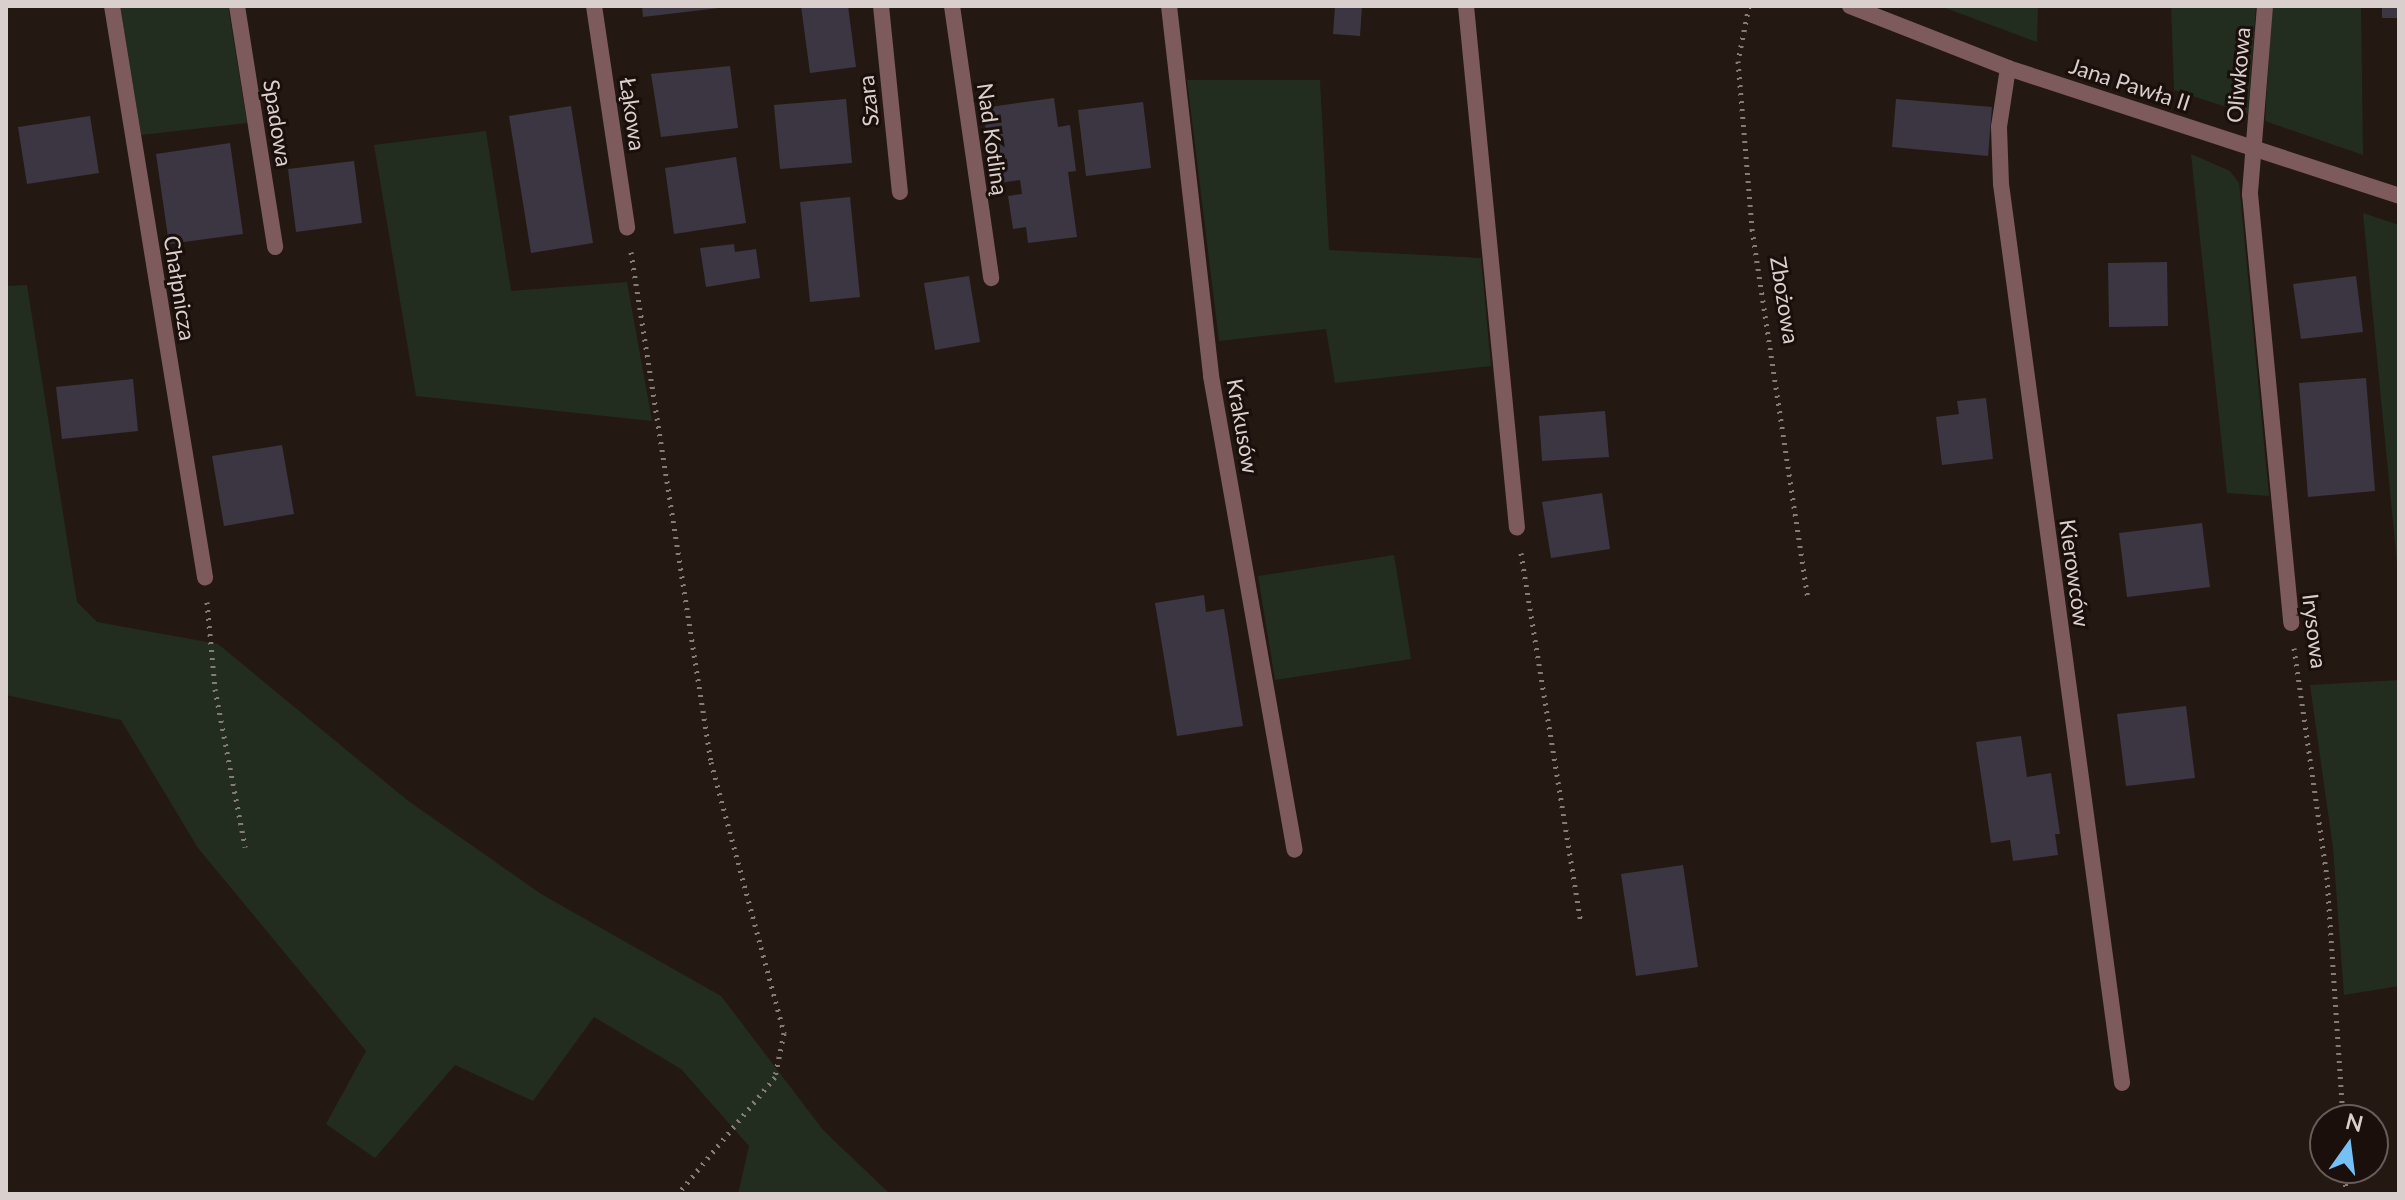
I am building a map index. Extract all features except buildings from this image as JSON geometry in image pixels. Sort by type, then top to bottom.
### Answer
[{"type":"street","name":"Chałpnicza","points":[[112,6],[205,577]]},
{"type":"street","name":"Spadowa","points":[[237,6],[275,247]]},
{"type":"street","name":"Łąkowa","points":[[594,6],[627,228]]},
{"type":"street","name":"Szara","points":[[881,6],[900,192]]},
{"type":"street","name":"Nad Kotliną","points":[[952,6],[991,278]]},
{"type":"street","name":"Krakusów","points":[[1169,6],[1211,376],[1295,850]]},
{"type":"street","points":[[1466,6],[1517,528]]},
{"type":"street","name":"Jana Pawła II","points":[[1850,6],[2008,68],[2399,196]]},
{"type":"street","name":"Oliwkowa","points":[[2254,148],[2265,6]]},
{"type":"street","name":"Kierowców","points":[[2008,68],[1999,127],[2001,184],[2122,1083]]},
{"type":"street","name":"Irysowa","points":[[2254,148],[2250,194],[2291,623]]},
{"type":"path","name":"Zbożowa","points":[[1749,6],[1738,61],[1752,229],[1808,600]]},
{"type":"path","points":[[627,228],[711,762],[784,1033],[775,1077],[678,1194]]},
{"type":"path","points":[[1517,528],[1581,923]]},
{"type":"path","points":[[205,577],[215,689],[245,847]]},
{"type":"path","name":"Irysowa","points":[[2291,623],[2327,877],[2342,1104]]},
{"type":"green space","points":[[120,6],[228,6],[247,123],[141,135]]},
{"type":"green space","points":[[1940,6],[2038,6],[2037,42]]},
{"type":"green space","points":[[2171,6],[2256,6],[2248,114],[2174,90]]},
{"type":"green space","points":[[2272,6],[2361,6],[2363,155],[2265,121]]},
{"type":"green space","points":[[1187,80],[1320,80],[1329,250],[1481,258],[1491,366],[1335,383],[1326,329],[1219,341]]},
{"type":"green space","points":[[486,131],[511,291],[627,282],[652,421],[416,396],[374,145]]},
{"type":"green space","points":[[2191,154],[2230,171],[2239,183],[2269,496],[2227,493]]},
{"type":"green space","points":[[2363,213],[2399,225],[2399,584]]},
{"type":"green space","points":[[27,285],[77,602],[97,622],[218,644],[407,800],[541,894],[721,996],[823,1130],[890,1194],[738,1194],[749,1146],[681,1069],[594,1017],[533,1101],[455,1065],[375,1158],[326,1124],[366,1051],[198,848],[121,720],[6,695],[6,286]]},
{"type":"green space","points":[[1394,555],[1411,659],[1275,680],[1258,576]]},
{"type":"green space","points":[[2399,680],[2399,986],[2344,995],[2333,848],[2310,685]]}]
